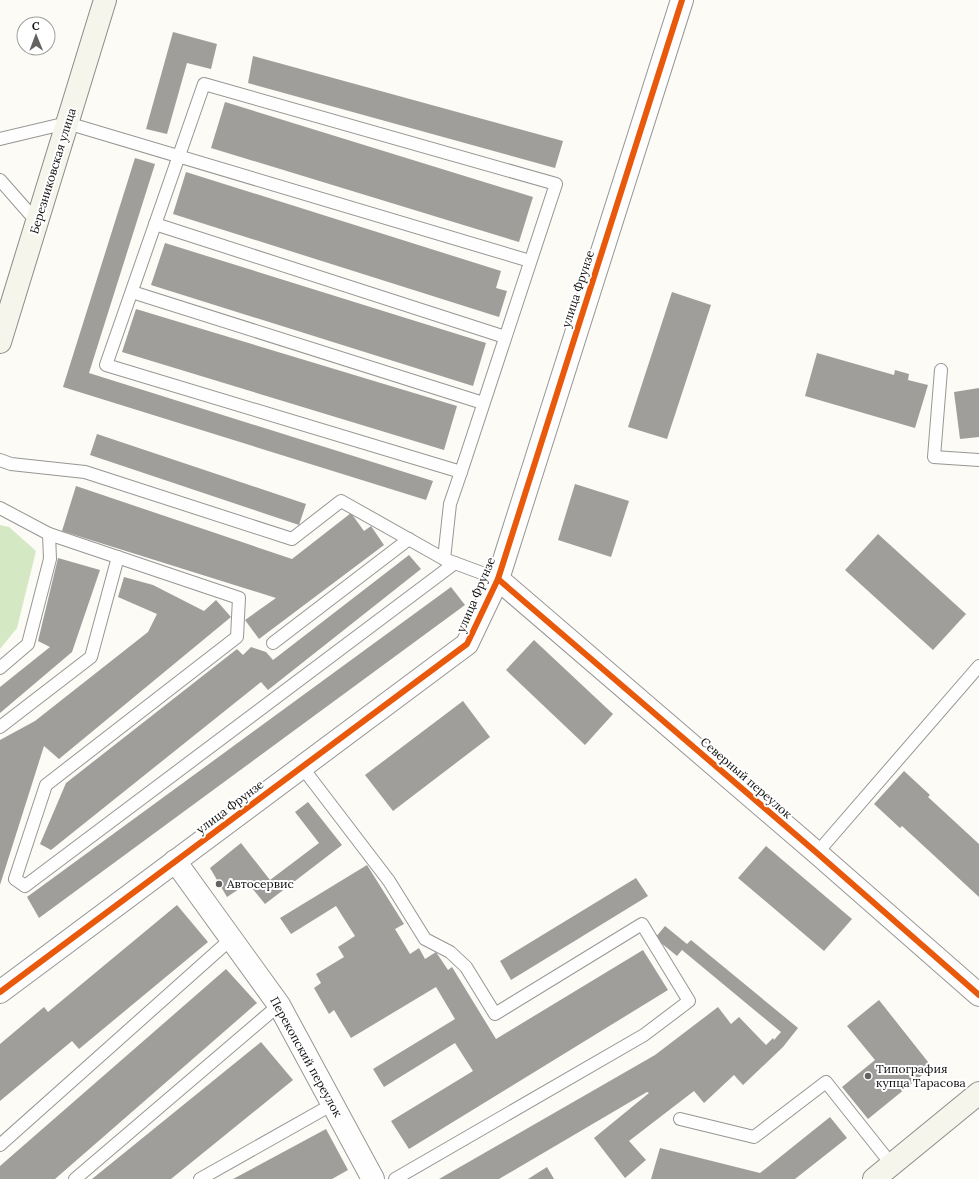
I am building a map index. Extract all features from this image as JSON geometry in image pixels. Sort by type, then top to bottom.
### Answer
[{"type":"street","name":"Березниковская улица","points":[[0,342],[105,0]]},
{"type":"street","name":"улица Фрунзе","points":[[0,992],[467,644],[498,579],[682,0]]},
{"type":"street","name":"Северный переулок","points":[[498,579],[817,853],[979,995]]},
{"type":"street","name":"Перекопский переулок","points":[[176,861],[279,1005],[373,1179]]},
{"type":"street","points":[[874,1179],[979,1093]]},
{"type":"lane","points":[[449,561],[450,504],[461,472],[484,403],[556,184],[204,84],[106,365],[461,472]]},
{"type":"lane","points":[[0,139],[67,123],[530,261]]},
{"type":"lane","points":[[0,180],[37,222]]},
{"type":"lane","points":[[155,224],[505,337]]},
{"type":"lane","points":[[132,292],[484,403]]},
{"type":"lane","points":[[941,370],[934,457],[979,460]]},
{"type":"lane","points":[[0,460],[11,464],[85,472],[292,539],[341,501],[449,561],[498,579]]},
{"type":"lane","points":[[0,508],[49,534],[239,598],[237,637],[46,785],[15,878],[25,886],[449,561]]},
{"type":"lane","points":[[0,668],[28,644],[50,559],[49,534]]},
{"type":"lane","points":[[273,644],[409,539]]},
{"type":"lane","points":[[0,727],[91,657],[118,557]]},
{"type":"lane","points":[[817,853],[979,666]]},
{"type":"lane","points":[[302,767],[389,881],[424,939],[450,952],[466,967],[494,1014],[642,924],[690,1001],[644,1035],[395,1179]]},
{"type":"lane","points":[[0,1144],[231,939]]},
{"type":"lane","points":[[75,1179],[279,1005]]},
{"type":"lane","points":[[680,1119],[754,1137],[826,1082],[892,1165]]},
{"type":"lane","points":[[200,1179],[332,1104]]},
{"type":"green space","points":[[0,525],[9,527],[36,551],[17,628],[0,649]]},
{"type":"building","points":[[173,32],[217,44],[211,69],[187,63],[167,134],[146,129]]},
{"type":"building","points":[[253,56],[563,141],[555,168],[248,83]]},
{"type":"building","points":[[225,102],[533,197],[519,242],[211,148]]},
{"type":"building","points":[[135,158],[155,164],[89,373],[433,481],[426,500],[63,387]]},
{"type":"building","points":[[186,172],[501,271],[496,288],[507,291],[499,317],[173,214]]},
{"type":"building","points":[[165,243],[486,343],[473,386],[151,285]]},
{"type":"building","points":[[672,292],[711,305],[667,439],[628,427]]},
{"type":"building","points":[[136,309],[457,406],[444,450],[122,352]]},
{"type":"building","points":[[817,353],[894,375],[895,370],[909,374],[908,380],[928,385],[915,428],[805,396]]},
{"type":"building","points":[[979,388],[979,437],[960,439],[954,392]]},
{"type":"building","points":[[97,434],[306,504],[299,525],[90,455]]},
{"type":"building","points":[[575,484],[629,501],[611,557],[558,540]]},
{"type":"building","points":[[76,486],[292,559],[351,513],[364,531],[371,526],[384,545],[259,639],[245,620],[276,598],[62,531]]},
{"type":"building","points":[[878,534],[966,614],[933,650],[845,570]]},
{"type":"building","points":[[409,555],[421,569],[268,690],[261,682],[51,850],[40,844],[66,783],[237,649],[243,655],[251,647],[266,652],[273,660]]},
{"type":"building","points":[[58,558],[100,570],[72,652],[0,713],[0,687],[50,647],[38,641]]},
{"type":"building","points":[[124,577],[153,585],[204,611],[216,600],[231,617],[59,759],[44,746],[0,885],[0,740],[35,721],[148,632],[157,614],[118,597]]},
{"type":"building","points":[[451,587],[465,605],[39,918],[27,897]]},
{"type":"building","points":[[534,640],[613,714],[585,745],[506,670]]},
{"type":"building","points":[[463,701],[490,737],[393,811],[365,775]]},
{"type":"building","points":[[904,771],[930,795],[928,797],[979,844],[979,897],[902,826],[900,828],[874,804]]},
{"type":"building","points":[[308,802],[342,845],[265,904],[248,883],[227,897],[210,868],[241,843],[270,880],[319,843],[295,812]]},
{"type":"building","points":[[766,846],[852,919],[824,951],[738,878]]},
{"type":"building","points":[[367,865],[404,924],[395,929],[410,954],[419,948],[425,959],[436,952],[448,970],[452,967],[496,1039],[643,950],[668,990],[409,1149],[391,1121],[473,1071],[455,1043],[384,1087],[373,1069],[455,1019],[436,987],[351,1038],[334,1010],[329,1014],[314,988],[321,983],[316,974],[344,957],[338,947],[355,936],[336,906],[291,934],[280,918]]},
{"type":"building","points":[[636,878],[648,896],[511,980],[500,961]]},
{"type":"building","points":[[177,905],[208,942],[79,1049],[72,1041],[0,1101],[0,1044],[44,1007],[48,1012]]},
{"type":"building","points":[[665,926],[687,944],[691,940],[798,1028],[783,1047],[743,1085],[734,1075],[704,1103],[694,1091],[629,1141],[646,1160],[625,1178],[594,1138],[649,1093],[647,1092],[499,1179],[439,1179],[655,1055],[718,1007],[731,1024],[739,1017],[766,1045],[773,1038],[774,1040],[781,1032],[682,950],[677,956],[655,938]]},
{"type":"building","points":[[226,969],[257,1003],[55,1179],[0,1179],[0,1166]]},
{"type":"building","points":[[879,1000],[932,1067],[868,1119],[842,1087],[875,1060],[847,1026]]},
{"type":"building","points":[[261,1042],[293,1080],[171,1179],[92,1179]]},
{"type":"building","points":[[830,1117],[847,1138],[795,1179],[651,1179],[660,1148],[760,1173]]},
{"type":"building","points":[[326,1129],[348,1170],[332,1179],[233,1179]]},
{"type":"building","points":[[547,1167],[554,1179],[528,1179]]},
{"type":"cycle path","points":[[0,992],[467,644],[498,579],[682,0]]},
{"type":"cycle path","points":[[498,579],[817,853],[979,995]]},
{"type":"place","name":"Автосервис","points":[[219,884]]},
{"type":"place","name":"Типография купца Тарасова","points":[[868,1076]]}]
